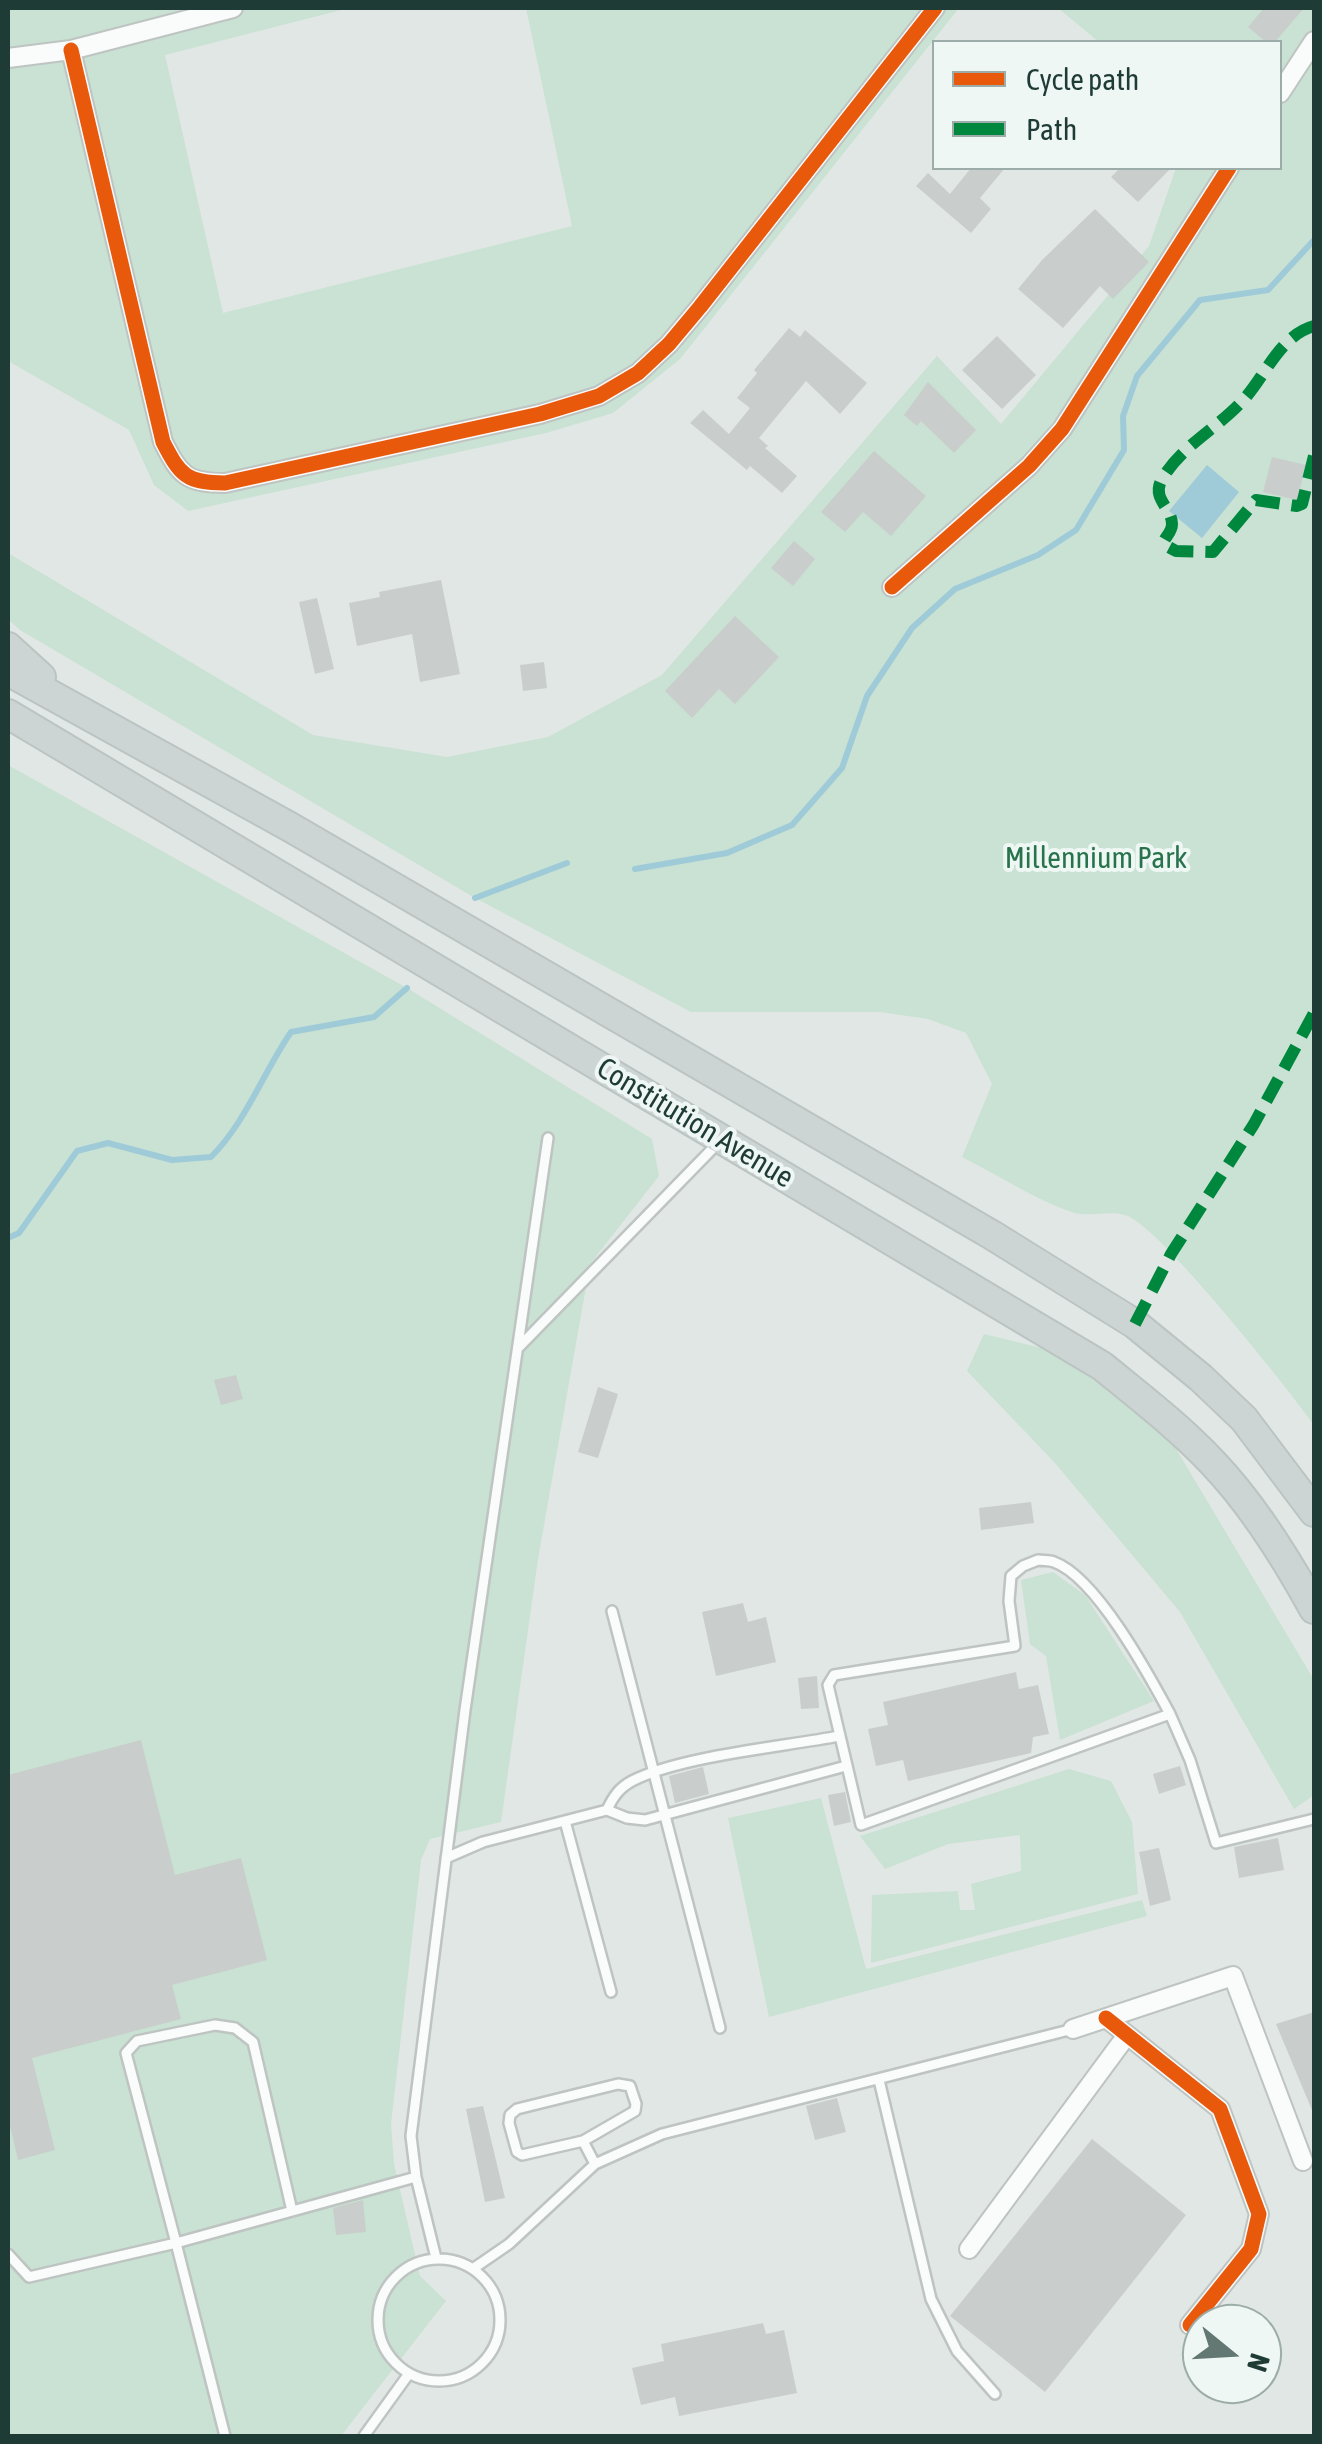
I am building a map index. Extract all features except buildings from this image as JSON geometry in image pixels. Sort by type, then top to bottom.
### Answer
[{"type":"main road","points":[[8,647],[74,709]]},
{"type":"main road","name":"Constitution Avenue","points":[[8,671],[290,827],[992,1236],[1135,1324],[1244,1419],[1314,1512]]},
{"type":"main road","name":"Constitution Avenue","points":[[8,714],[1102,1366],[1164,1416],[1214,1464],[1261,1523],[1314,1609]]},
{"type":"street","points":[[8,58],[71,50],[232,8]]},
{"type":"street","points":[[71,50],[163,442],[179,472],[200,483],[225,483],[540,414],[599,396],[638,373],[670,344],[935,8]]},
{"type":"street","points":[[1282,89],[1314,41]]},
{"type":"street","points":[[892,587],[1029,466],[1062,429],[1228,170]]},
{"type":"street","points":[[1073,2029],[1233,1976],[1303,2161]]},
{"type":"street","points":[[1106,2018],[1220,2109],[1259,2214],[1251,2249],[1207,2304]]},
{"type":"street","points":[[969,2249],[1127,2035]]},
{"type":"lane","points":[[436,2258],[416,2177],[411,2136],[446,1858],[548,1138]]},
{"type":"lane","points":[[518,1348],[722,1139]]},
{"type":"lane","points":[[1170,1714],[861,1826],[828,1685],[834,1675],[1016,1646],[1011,1576],[1038,1560],[1055,1562],[1083,1582],[1139,1656],[1170,1714],[1190,1760],[1216,1843],[1314,1819]]},
{"type":"lane","points":[[612,1612],[720,2028]]},
{"type":"lane","points":[[607,1810],[622,1787],[654,1772],[839,1736]]},
{"type":"lane","points":[[446,1858],[483,1842],[607,1810],[627,1818],[665,1816],[846,1766]]},
{"type":"lane","points":[[565,1821],[610,1992]]},
{"type":"lane","points":[[225,2436],[126,2053],[137,2041],[215,2025],[234,2028],[253,2042],[292,2211]]},
{"type":"lane","points":[[474,2268],[509,2244],[596,2164],[662,2134],[1073,2029]]},
{"type":"lane","points":[[878,2080],[930,2298],[958,2351],[995,2394]]},
{"type":"lane","points":[[618,2084],[630,2086],[635,2111],[583,2141],[522,2155],[517,2152],[510,2114],[516,2109],[618,2084]]},
{"type":"lane","points":[[583,2141],[596,2164]]},
{"type":"lane","points":[[8,2254],[29,2278],[176,2243],[416,2177]]},
{"type":"lane","points":[[436,2258],[474,2268],[496,2294],[502,2325],[491,2355],[468,2376],[438,2383],[408,2375],[387,2354],[377,2322],[386,2289],[410,2265],[436,2258]]},
{"type":"lane","points":[[364,2436],[408,2375]]},
{"type":"green space","points":[[8,8],[349,8],[165,55],[223,313],[572,226],[526,8],[959,8],[680,359],[613,413],[546,433],[188,511],[154,485],[129,430],[8,361]]},
{"type":"green space","name":"Millennium Park","points":[[1058,8],[1314,8],[1314,1425],[1222,1310],[1141,1225],[1125,1215],[1078,1214],[1059,1207],[962,1157],[992,1084],[966,1033],[928,1019],[880,1012],[691,1012],[475,898],[20,630],[8,619],[8,553],[313,735],[447,757],[548,737],[662,675],[937,356],[1001,424],[1149,246],[1175,170],[1282,170],[1282,40],[1097,40]]},
{"type":"green space","points":[[8,765],[407,988],[652,1139],[659,1176],[590,1264],[538,1559],[501,1822],[430,1839],[421,1860],[391,2124],[394,2164],[420,2276],[446,2301],[341,2436],[8,2436]]},
{"type":"green space","points":[[984,1334],[1058,1352],[1172,1442],[1314,1680],[1314,1795],[1294,1809],[1180,1612],[1055,1463],[967,1371]]},
{"type":"green space","points":[[1053,1572],[1085,1595],[1154,1701],[1060,1740],[1046,1656],[1030,1644],[1021,1580]]},
{"type":"green space","points":[[1069,1769],[1111,1781],[1132,1822],[1138,1894],[871,1963],[872,1895],[958,1891],[960,1910],[975,1910],[971,1884],[1021,1871],[1020,1835],[948,1844],[885,1869],[860,1836]]},
{"type":"green space","points":[[821,1798],[866,1969],[1142,1900],[1147,1916],[769,2017],[728,1818]]},
{"type":"water","points":[[1207,465],[1239,492],[1202,538],[1169,511]]},
{"type":"waterway","points":[[635,869],[727,853],[792,825],[842,768],[867,696],[912,628],[955,589],[1038,555],[1076,530],[1124,450],[1123,416],[1137,376],[1200,300],[1268,290],[1314,240]]},
{"type":"waterway","points":[[475,898],[567,863]]},
{"type":"waterway","points":[[8,1238],[19,1233],[77,1151],[108,1143],[172,1160],[211,1157],[244,1113],[291,1032],[374,1017],[407,988]]},
{"type":"marked path","points":[[1314,326],[1283,346],[1245,398],[1169,468],[1159,487],[1172,524],[1163,544],[1176,551],[1213,552],[1256,500],[1302,504],[1314,456]]},
{"type":"marked path","points":[[1135,1324],[1171,1254],[1254,1124],[1314,1013]]},
{"type":"cycle path","points":[[71,50],[163,442],[186,475],[225,483],[540,414],[599,396],[638,373],[700,307],[935,8]]},
{"type":"cycle path","points":[[892,587],[1029,466],[1062,429],[1228,170]]},
{"type":"cycle path","points":[[1106,2018],[1220,2109],[1259,2214],[1251,2249],[1207,2304]]}]
